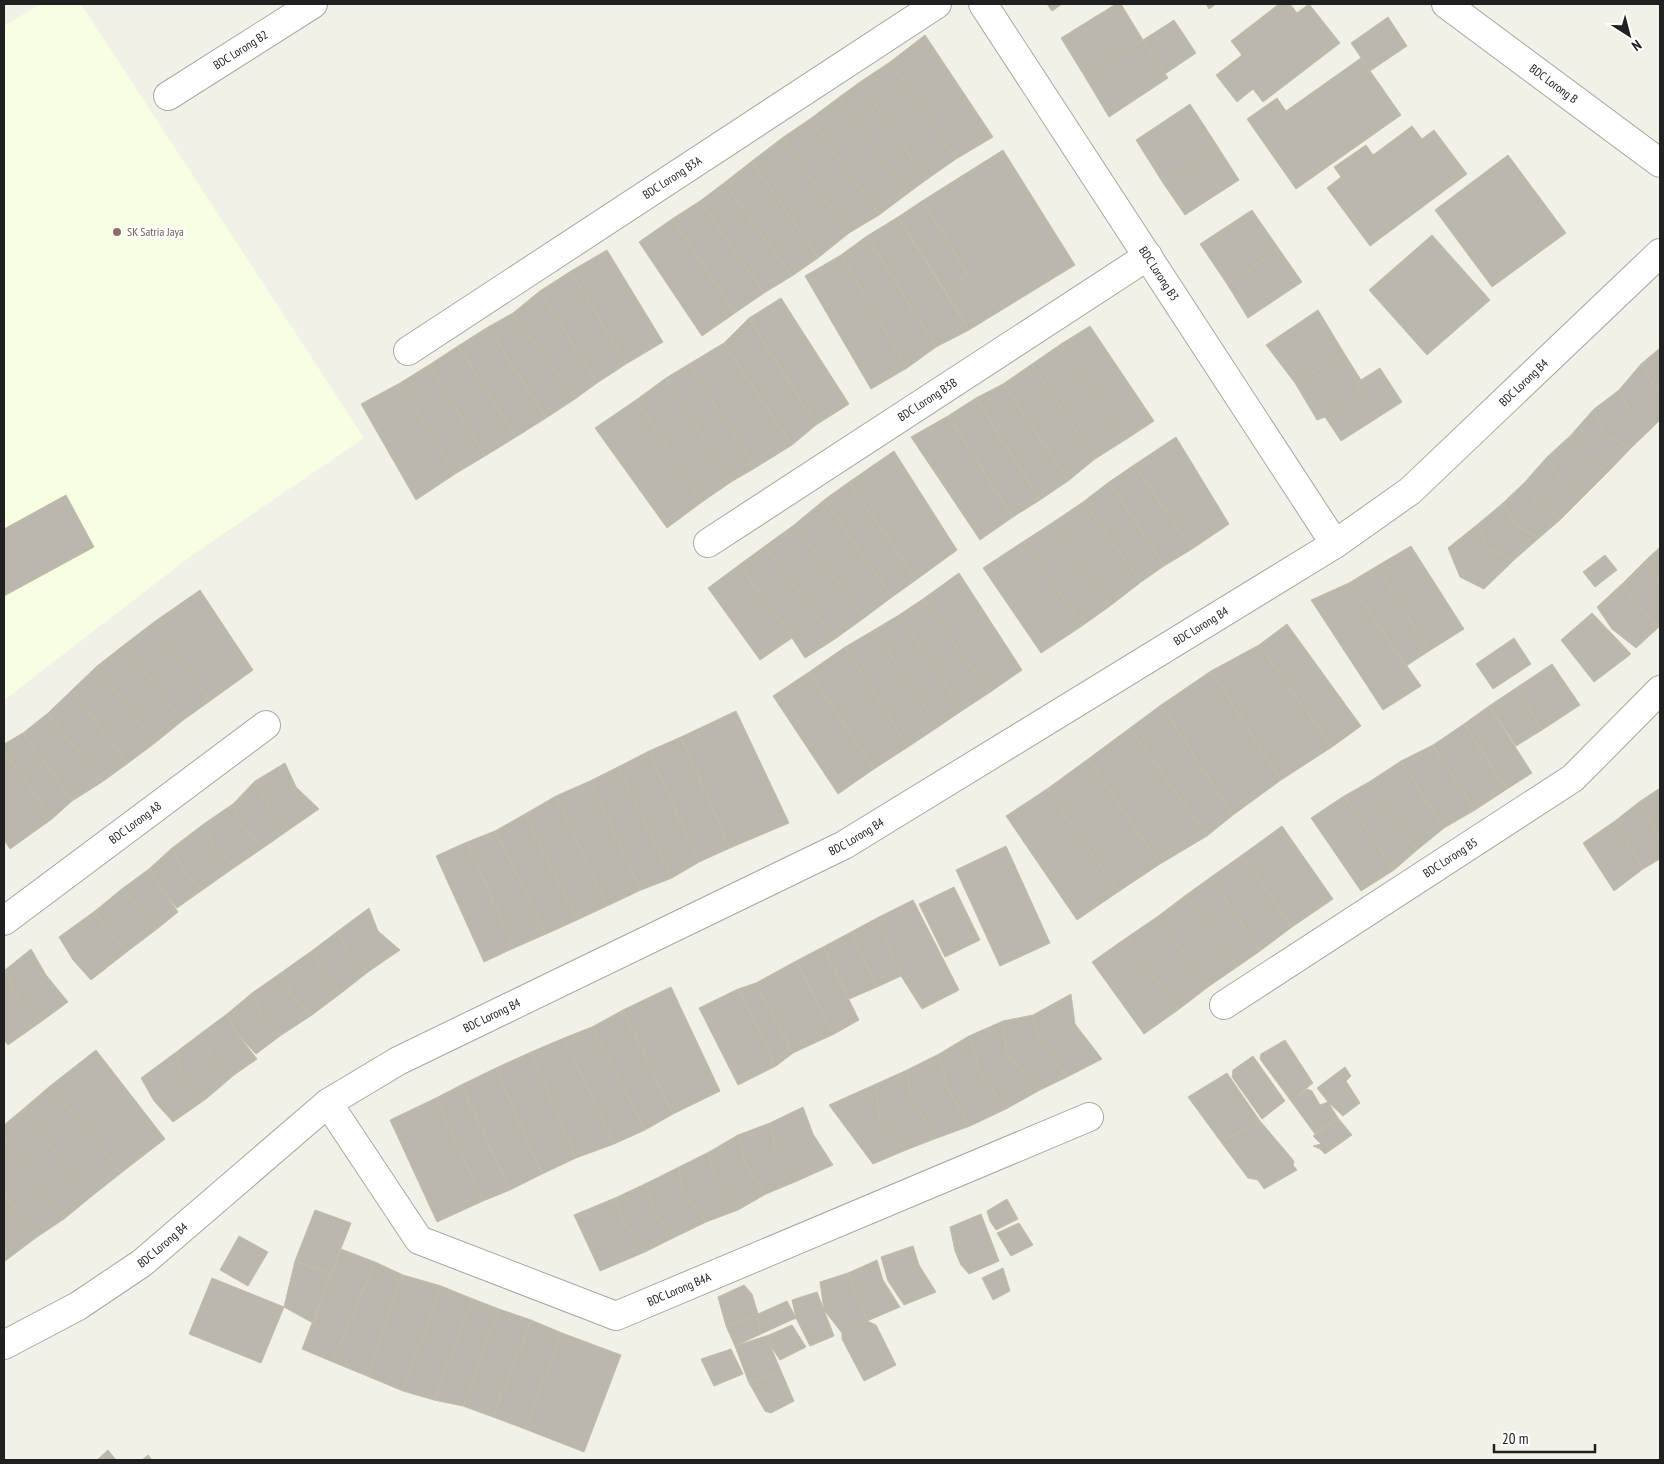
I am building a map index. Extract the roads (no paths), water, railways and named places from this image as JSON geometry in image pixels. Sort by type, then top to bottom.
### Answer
[{"type":"street","name":"BDC Lorong B2","points":[[168,96],[313,4]]},
{"type":"street","name":"BDC Lorong B3A","points":[[408,351],[937,4]]},
{"type":"street","name":"BDC Lorong B3","points":[[983,4],[1335,544]]},
{"type":"street","name":"BDC Lorong B","points":[[1446,4],[1660,163]]},
{"type":"street","name":"BDC Lorong B4","points":[[4,1345],[78,1306],[142,1263],[328,1103],[398,1062],[844,845],[1335,544],[1410,491],[1660,253]]},
{"type":"street","name":"BDC Lorong B3B","points":[[708,543],[1148,256]]},
{"type":"street","name":"BDC Lorong B5","points":[[1224,1005],[1573,778],[1660,690]]},
{"type":"street","name":"BDC Lorong A8","points":[[4,921],[266,725]]},
{"type":"street","name":"BDC Lorong B4A","points":[[328,1103],[419,1240],[616,1316],[1088,1117]]},
{"type":"place","name":"SK Satria Jaya","points":[[117,232]]}]
